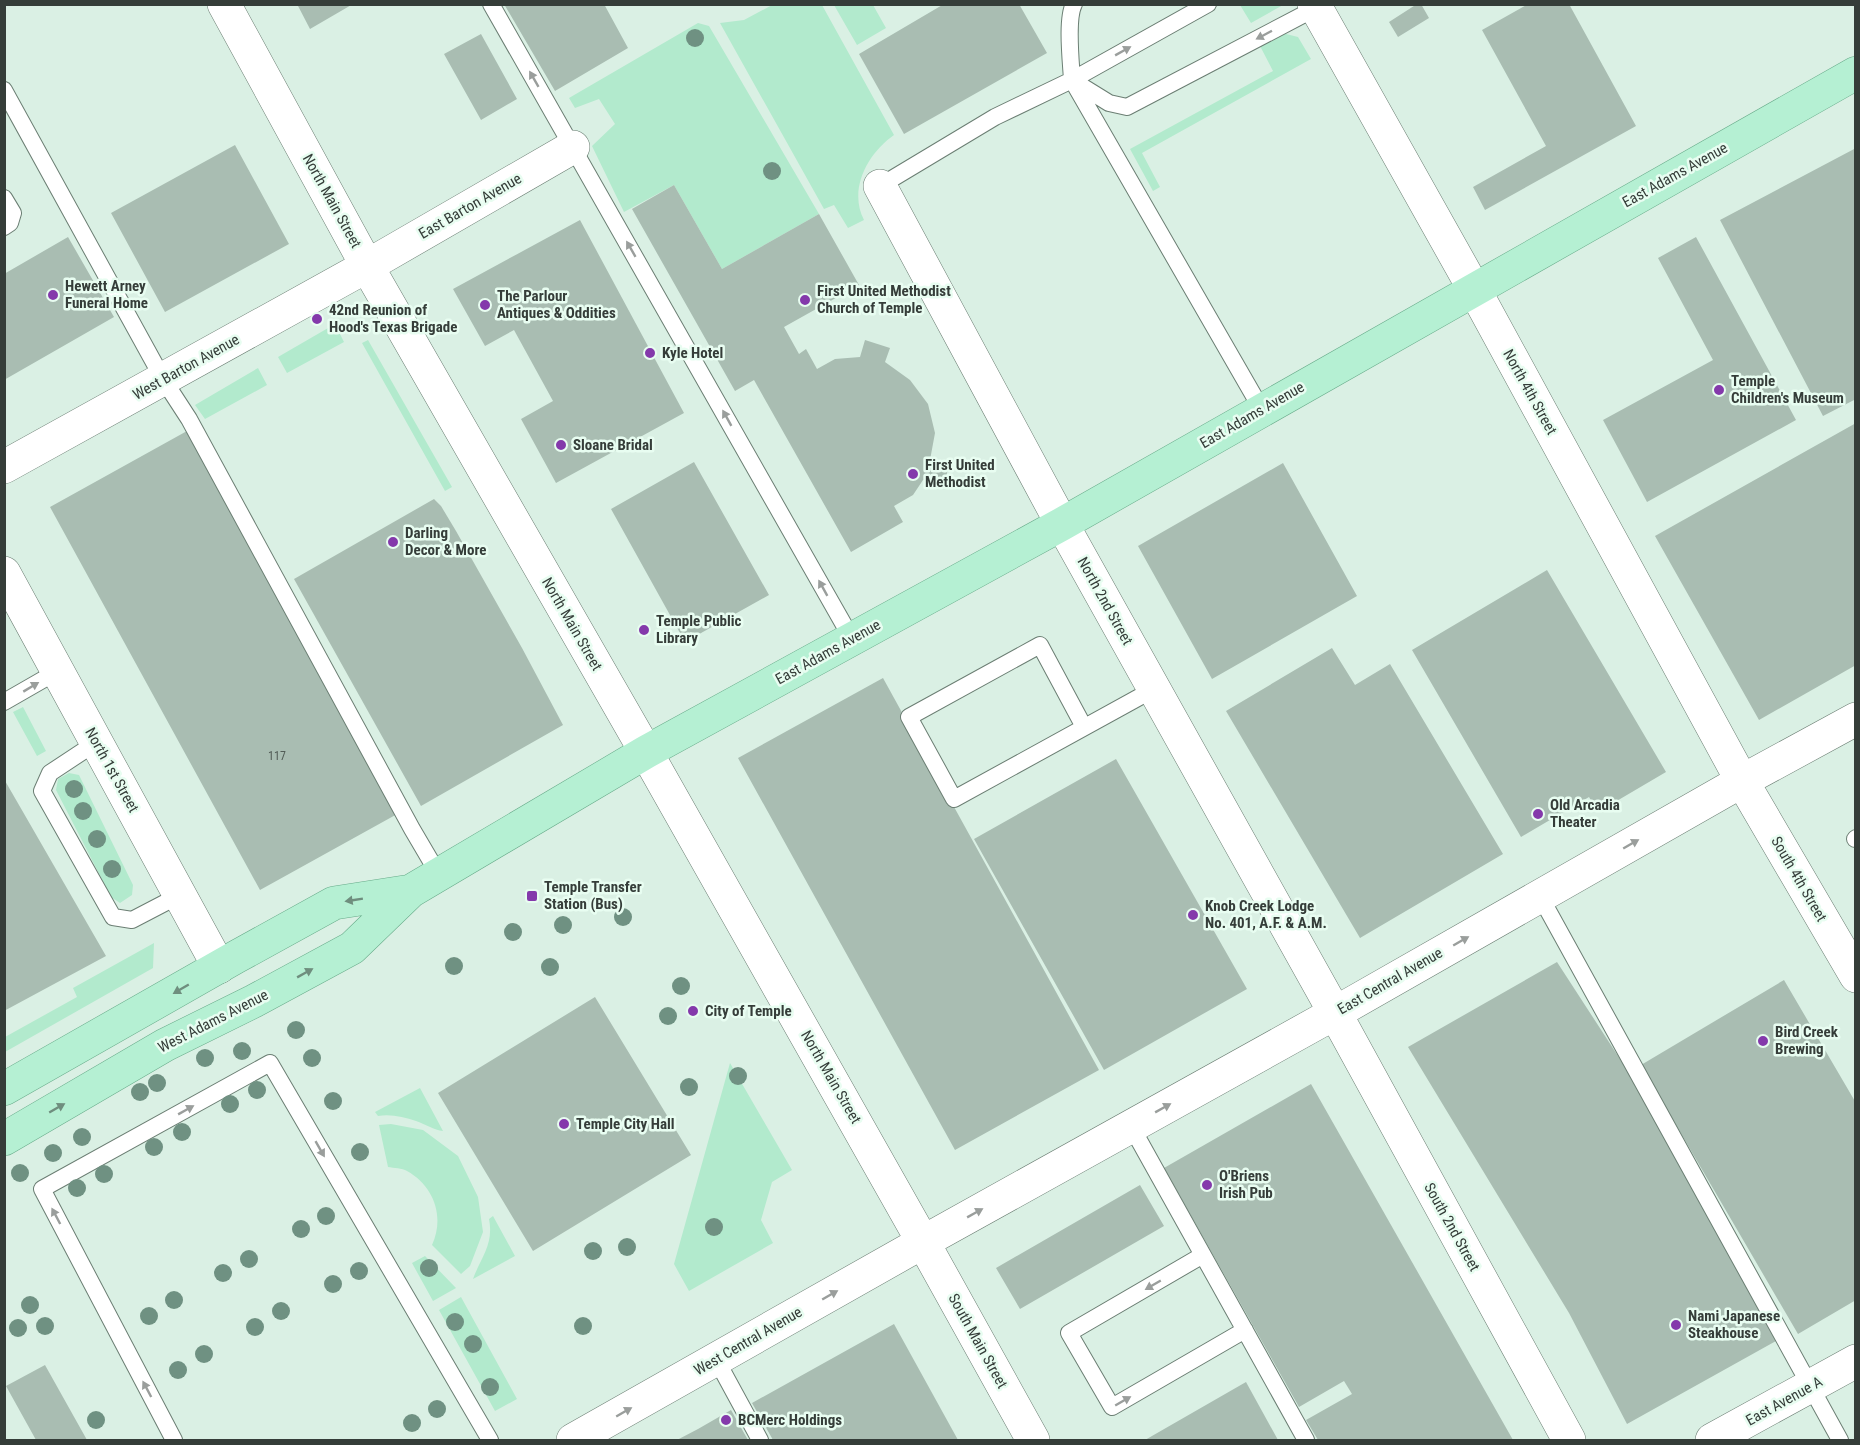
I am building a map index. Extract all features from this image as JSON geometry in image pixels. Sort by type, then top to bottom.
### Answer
[{"type":"main road","name":"East Adams Avenue","points":[[646,752],[1062,524],[1856,74]]},
{"type":"main road","name":"West Adams Avenue","points":[[5,1139],[165,1045],[254,1001],[352,948],[425,883],[646,752]]},
{"type":"main road","name":"West Adams Avenue","points":[[4,1089],[334,903],[425,883]]},
{"type":"street","name":"North Main Street","points":[[224,4],[367,266],[646,752],[923,1242]]},
{"type":"street","name":"North 4th Street","points":[[1315,6],[1474,289],[1742,782]]},
{"type":"street","name":"East Barton Avenue","points":[[367,266],[573,147]]},
{"type":"street","name":"North 2nd Street","points":[[880,186],[1062,524],[1335,1013]]},
{"type":"street","name":"West Barton Avenue","points":[[4,467],[367,266]]},
{"type":"street","name":"North 1st Street","points":[[8,589],[58,671],[219,967]]},
{"type":"street","name":"East Central Avenue","points":[[923,1242],[1856,719]]},
{"type":"street","name":"South 4th Street","points":[[1742,782],[1856,976]]},
{"type":"street","name":"South 2nd Street","points":[[1335,1013],[1569,1440]]},
{"type":"street","name":"West Central Avenue","points":[[573,1440],[923,1242]]},
{"type":"street","name":"South Main Street","points":[[923,1242],[1033,1440]]},
{"type":"street","name":"East Avenue A","points":[[1712,1440],[1856,1361]]},
{"type":"lane","points":[[491,4],[852,639]]},
{"type":"lane","points":[[1074,4],[1071,7],[1070,20],[1072,80],[1262,410]]},
{"type":"lane","points":[[880,186],[995,117],[1072,80],[1208,4]]},
{"type":"lane","points":[[1072,80],[1109,103],[1127,107],[1315,6]]},
{"type":"lane","points":[[4,90],[164,379],[189,419],[412,829],[425,883]]},
{"type":"lane","points":[[4,198],[13,213],[10,224],[4,227]]},
{"type":"lane","points":[[1084,727],[1040,645],[909,717],[954,799],[1084,727],[1154,688]]},
{"type":"lane","points":[[4,702],[58,671]]},
{"type":"lane","points":[[97,742],[50,773],[42,791],[113,917],[132,920],[180,895]]},
{"type":"lane","points":[[1540,896],[1840,1440]]},
{"type":"lane","points":[[174,1440],[42,1190],[270,1063],[490,1440]]},
{"type":"lane","points":[[1131,1126],[1306,1440]]},
{"type":"lane","points":[[1203,1256],[1069,1333],[1112,1407],[1245,1330]]},
{"type":"lane","points":[[716,1359],[760,1440]]},
{"type":"green space","points":[[774,4],[822,5],[894,135],[876,152],[863,173],[858,196],[864,220],[848,228],[834,205],[824,209],[720,23],[744,20]]},
{"type":"green space","points":[[834,5],[873,5],[886,28],[857,45]]},
{"type":"green space","points":[[1240,5],[1283,5],[1251,23]]},
{"type":"green space","points":[[698,23],[709,26],[819,214],[722,269],[674,185],[624,212],[592,146],[615,124],[599,99],[575,108],[569,98]]},
{"type":"green space","points":[[1282,33],[1298,37],[1311,59],[1142,153],[1160,187],[1153,191],[1130,149],[1273,71],[1260,46]]},
{"type":"green space","points":[[335,324],[344,342],[287,373],[278,357]]},
{"type":"green space","points":[[368,340],[452,487],[445,491],[362,343]]},
{"type":"green space","points":[[258,368],[267,385],[205,419],[195,405]]},
{"type":"green space","points":[[23,707],[46,751],[37,756],[13,712]]},
{"type":"green space","points":[[69,773],[79,775],[133,885],[132,895],[120,903],[111,897],[56,790],[58,779]]},
{"type":"green space","points":[[154,943],[153,968],[5,1052],[5,1037],[77,997],[73,988]]},
{"type":"green space","points":[[730,1063],[792,1170],[772,1182],[761,1220],[773,1243],[689,1291],[674,1264]]},
{"type":"green space","points":[[420,1088],[443,1131],[402,1117],[378,1116],[375,1112]]},
{"type":"green space","points":[[391,1124],[423,1130],[458,1156],[478,1197],[483,1232],[470,1266],[461,1274],[432,1245],[436,1234],[437,1213],[424,1185],[407,1171],[388,1167],[379,1125]]},
{"type":"green space","points":[[493,1216],[515,1256],[473,1279],[488,1244],[489,1219]]},
{"type":"green space","points":[[425,1256],[456,1288],[433,1301],[412,1263]]},
{"type":"green space","points":[[461,1297],[517,1399],[495,1411],[439,1310]]},
{"type":"building","points":[[297,4],[353,4],[310,29]]},
{"type":"building","points":[[504,4],[604,4],[628,48],[555,91]]},
{"type":"building","points":[[944,4],[1019,4],[1047,53],[904,134],[859,54]]},
{"type":"building","points":[[1417,4],[1421,4],[1429,18],[1398,37],[1389,22]]},
{"type":"building","points":[[1528,4],[1569,4],[1636,126],[1485,210],[1473,187],[1546,146],[1482,30]]},
{"type":"building","points":[[481,34],[517,99],[481,120],[444,54]]},
{"type":"building","points":[[235,145],[289,244],[165,312],[111,213]]},
{"type":"building","points":[[1856,148],[1856,399],[1823,416],[1720,220]]},
{"type":"building","points":[[674,185],[722,269],[819,214],[859,285],[784,327],[799,354],[806,349],[817,369],[835,359],[860,357],[865,340],[890,348],[885,362],[910,380],[928,404],[935,433],[930,460],[949,463],[945,483],[923,480],[913,495],[894,506],[903,522],[851,552],[754,380],[735,391],[632,209]]},
{"type":"building","points":[[580,220],[684,413],[556,483],[521,419],[553,401],[514,330],[485,346],[453,289]]},
{"type":"building","name":"Hewett Arney Funeral Home","points":[[68,237],[114,317],[4,380],[4,274]]},
{"type":"building","name":"Temple Children's Museum","points":[[1696,237],[1796,420],[1647,502],[1603,420],[1713,360],[1658,258]]},
{"type":"building","points":[[1856,423],[1856,665],[1759,720],[1655,536]]},
{"type":"building","points":[[187,431],[399,813],[260,890],[50,507]]},
{"type":"building","points":[[694,462],[769,595],[685,642],[611,509]]},
{"type":"building","points":[[1283,463],[1357,596],[1212,679],[1138,546]]},
{"type":"building","points":[[434,499],[441,506],[456,531],[563,725],[421,806],[294,579]]},
{"type":"building","points":[[1547,570],[1666,772],[1598,812],[1589,797],[1521,837],[1412,650]]},
{"type":"building","points":[[1332,648],[1355,685],[1390,664],[1503,854],[1360,938],[1226,711]]},
{"type":"building","points":[[883,678],[1099,1070],[955,1150],[738,758]]},
{"type":"building","points":[[1116,759],[1247,989],[1104,1070],[974,839]]},
{"type":"building","points":[[4,779],[106,956],[4,1011]]},
{"type":"building","points":[[1557,962],[1644,1096],[1783,1337],[1627,1424],[1569,1313],[1408,1047]]},
{"type":"building","points":[[1784,980],[1856,1103],[1856,1300],[1798,1334],[1641,1065]]},
{"type":"building","name":"Temple City Hall","points":[[595,997],[691,1155],[533,1251],[438,1093]]},
{"type":"building","points":[[1311,1084],[1513,1440],[1318,1440],[1306,1420],[1352,1394],[1344,1381],[1299,1407],[1164,1168]]},
{"type":"building","points":[[1140,1185],[1164,1226],[1020,1309],[996,1268]]},
{"type":"building","points":[[894,1324],[958,1440],[773,1440],[752,1403]]},
{"type":"building","points":[[45,1365],[87,1440],[36,1440],[6,1386]]},
{"type":"building","points":[[1246,1382],[1278,1440],[1145,1440]]},
{"type":"building","name":"BCMerc Holdings","points":[[731,1410],[748,1440],[677,1440],[698,1429]]},
{"type":"place","name":"Hewett Arney Funeral Home","points":[[53,295]]},
{"type":"place","name":"First United Methodist Church of Temple","points":[[805,300]]},
{"type":"place","name":"The Parlour Antiques & Oddities","points":[[485,305]]},
{"type":"place","name":"42nd Reunion of Hood's Texas Brigade","points":[[317,319]]},
{"type":"place","name":"Kyle Hotel","points":[[650,353]]},
{"type":"place","name":"Temple Children's Museum","points":[[1719,390]]},
{"type":"place","name":"Sloane Bridal","points":[[561,445]]},
{"type":"place","name":"First United Methodist","points":[[913,474]]},
{"type":"place","name":"Darling Decor & More","points":[[393,542]]},
{"type":"place","name":"Temple Public Library","points":[[644,630]]},
{"type":"place","name":"Old Arcadia Theater","points":[[1538,814]]},
{"type":"place","name":"Temple Transfer Station (Bus)","points":[[532,896]]},
{"type":"place","name":"Knob Creek Lodge No. 401, A.F. & A.M.","points":[[1193,915]]},
{"type":"place","name":"City of Temple","points":[[693,1011]]},
{"type":"place","name":"Bird Creek Brewing","points":[[1763,1041]]},
{"type":"place","name":"Temple City Hall","points":[[564,1124]]},
{"type":"place","name":"O'Briens Irish Pub","points":[[1207,1185]]},
{"type":"place","name":"Nami Japanese Steakhouse","points":[[1676,1325]]},
{"type":"place","name":"BCMerc Holdings","points":[[726,1420]]}]
